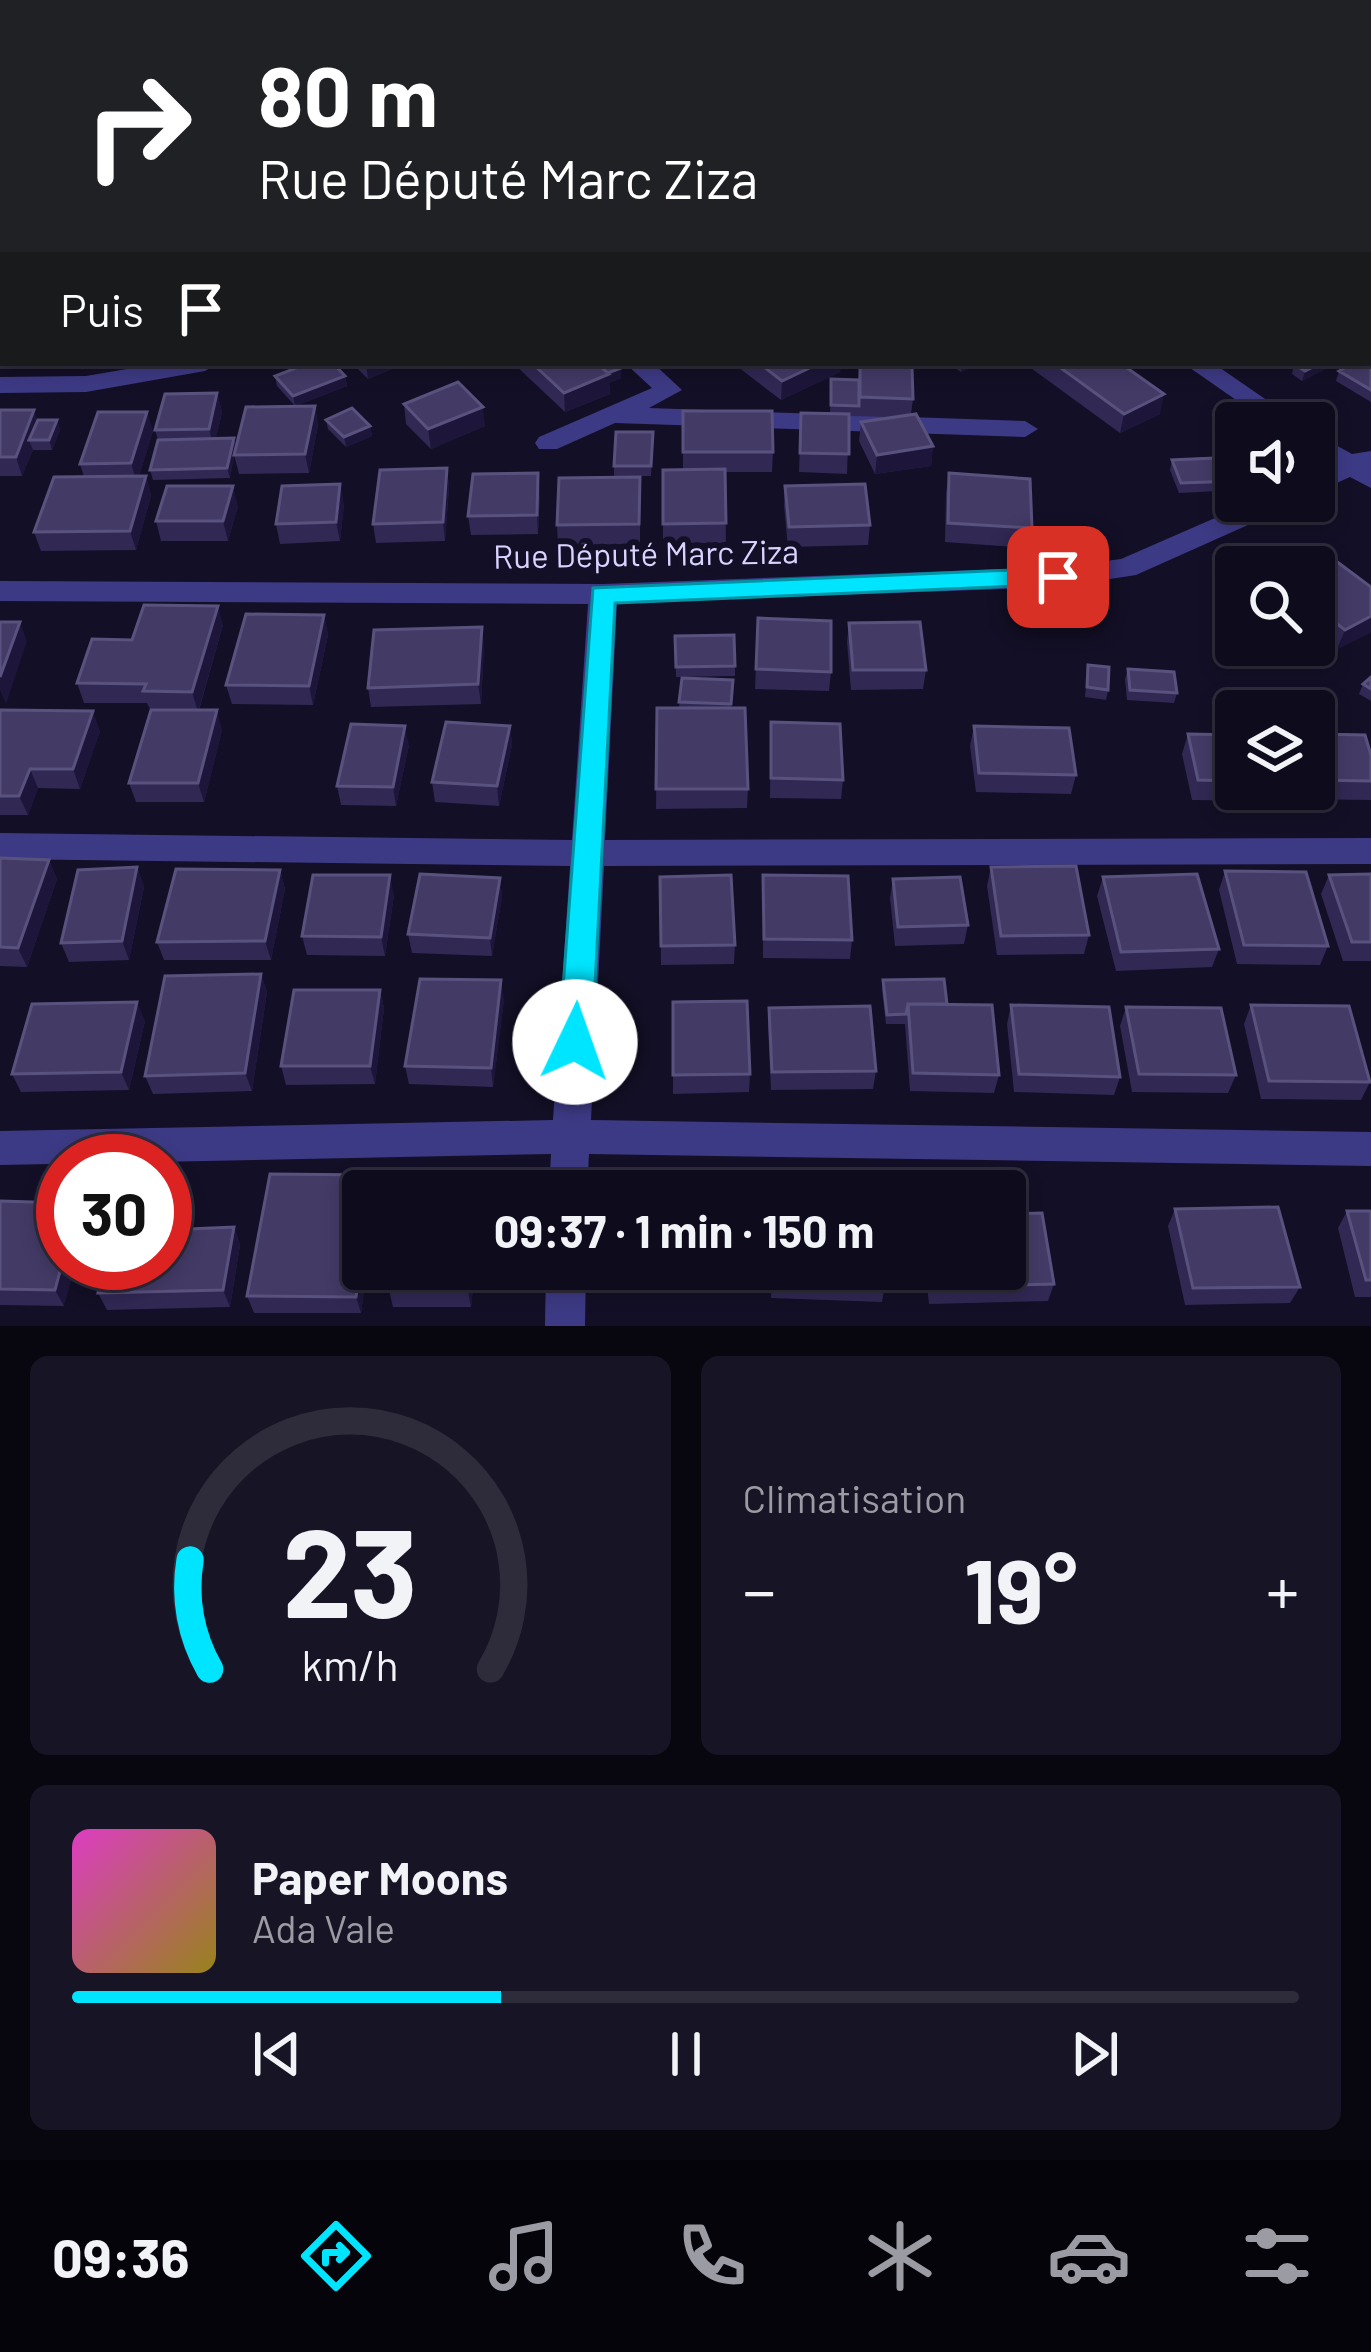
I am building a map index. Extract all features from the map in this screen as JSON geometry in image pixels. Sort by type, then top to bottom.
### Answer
[{"type":"street","points":[[0,385],[174,366]]},
{"type":"street","points":[[548,443],[669,390],[641,366]]},
{"type":"street","points":[[1201,366],[1255,402]]},
{"type":"street","points":[[609,415],[1025,429]]},
{"type":"street","points":[[1335,452],[1365,467]]},
{"type":"street","points":[[1335,477],[1365,467]]},
{"type":"street","name":"Rue Député Marc Ziza","points":[[0,591],[603,594],[1058,577],[1126,568],[1230,522]]},
{"type":"street","points":[[569,1170],[603,594]]},
{"type":"street","points":[[0,846],[585,853],[1371,851]]},
{"type":"street","points":[[0,1148],[570,1137],[1371,1149]]},
{"type":"street","points":[[565,1326],[566,1290]]},
{"type":"building","points":[[301,366],[336,366],[345,376],[293,396],[275,376]]},
{"type":"building","points":[[535,366],[600,366],[609,374],[564,393]]},
{"type":"building","points":[[763,366],[814,366],[782,381]]},
{"type":"building","points":[[860,366],[912,367],[913,399],[860,397]]},
{"type":"building","points":[[1058,366],[1124,366],[1164,394],[1124,414]]},
{"type":"building","points":[[1371,366],[1371,390],[1339,371]]},
{"type":"building","points":[[831,379],[859,380],[859,406],[831,405]]},
{"type":"building","points":[[458,382],[483,407],[428,429],[404,404]]},
{"type":"building","points":[[217,393],[209,429],[155,430],[165,394]]},
{"type":"building","points":[[315,406],[305,454],[234,455],[246,407]]},
{"type":"building","points":[[352,408],[370,426],[344,437],[326,420]]},
{"type":"building","points":[[0,410],[34,410],[16,457],[0,457]]},
{"type":"building","points":[[683,411],[772,411],[773,452],[683,452]]},
{"type":"building","points":[[98,412],[147,412],[131,463],[80,464]]},
{"type":"building","points":[[801,413],[849,414],[849,454],[800,453]]},
{"type":"building","points":[[916,414],[933,446],[877,455],[861,422]]},
{"type":"building","points":[[38,420],[57,420],[49,440],[29,440]]},
{"type":"building","points":[[616,432],[653,432],[651,466],[614,466]]},
{"type":"building","points":[[234,438],[227,468],[150,470],[158,440]]},
{"type":"building","points":[[1215,458],[1215,482],[1181,483],[1172,460]]},
{"type":"building","points":[[447,468],[443,522],[373,524],[380,470]]},
{"type":"building","points":[[725,469],[726,523],[663,524],[663,470]]},
{"type":"building","points":[[538,473],[537,515],[468,516],[473,474]]},
{"type":"building","points":[[949,473],[1030,479],[1032,528],[948,523]]},
{"type":"building","points":[[146,476],[130,531],[34,532],[54,477]]},
{"type":"building","points":[[640,477],[639,524],[557,525],[559,478]]},
{"type":"building","points":[[340,484],[336,522],[276,524],[282,486]]},
{"type":"building","points":[[865,484],[870,525],[789,527],[785,486]]},
{"type":"building","points":[[167,486],[233,486],[223,521],[156,521]]},
{"type":"building","points":[[1335,560],[1371,587],[1371,616],[1345,630],[1335,622]]},
{"type":"building","points":[[144,605],[218,606],[192,692],[143,691],[146,684],[77,683],[92,639],[132,640]]},
{"type":"building","points":[[246,614],[324,615],[309,686],[226,685]]},
{"type":"building","points":[[758,618],[831,621],[831,672],[756,669]]},
{"type":"building","points":[[0,622],[20,622],[0,677]]},
{"type":"building","points":[[920,622],[926,670],[853,670],[849,623]]},
{"type":"building","points":[[482,627],[478,684],[368,688],[374,630]]},
{"type":"building","points":[[734,635],[735,666],[676,667],[675,636]]},
{"type":"building","points":[[1088,665],[1109,667],[1108,690],[1087,687]]},
{"type":"building","points":[[1128,669],[1174,672],[1177,693],[1130,690]]},
{"type":"building","points":[[682,678],[733,680],[731,704],[679,702]]},
{"type":"building","points":[[657,708],[745,708],[748,789],[656,789]]},
{"type":"building","points":[[0,710],[93,711],[73,769],[30,769],[19,796],[0,796]]},
{"type":"building","points":[[151,710],[217,710],[198,783],[129,783]]},
{"type":"building","points":[[446,722],[510,726],[497,786],[432,782]]},
{"type":"building","points":[[771,722],[840,724],[843,780],[771,778]]},
{"type":"building","points":[[351,724],[405,726],[393,787],[337,786]]},
{"type":"building","points":[[974,726],[1069,728],[1076,775],[979,773]]},
{"type":"building","points":[[1188,734],[1215,735],[1215,780],[1198,780]]},
{"type":"building","points":[[1335,734],[1365,735],[1371,781],[1335,780]]},
{"type":"building","points":[[0,858],[49,860],[18,948],[0,947]]},
{"type":"building","points":[[1076,866],[1089,935],[1001,936],[991,867]]},
{"type":"building","points":[[137,867],[122,941],[61,943],[78,870]]},
{"type":"building","points":[[176,869],[280,870],[265,941],[157,942]]},
{"type":"building","points":[[1225,871],[1306,872],[1328,946],[1244,945]]},
{"type":"building","points":[[420,874],[500,878],[490,938],[408,934]]},
{"type":"building","points":[[1197,874],[1219,949],[1121,952],[1103,877]]},
{"type":"building","points":[[1371,874],[1371,942],[1352,942],[1329,875]]},
{"type":"building","points":[[313,875],[390,875],[381,937],[302,936]]},
{"type":"building","points":[[731,875],[735,945],[661,946],[660,877]]},
{"type":"building","points":[[763,875],[848,876],[852,940],[764,939]]},
{"type":"building","points":[[960,877],[968,925],[898,927],[893,879]]},
{"type":"building","points":[[261,974],[245,1073],[145,1076],[165,976]]},
{"type":"building","points":[[420,979],[501,980],[491,1068],[405,1066]]},
{"type":"building","points":[[944,979],[947,1004],[908,1004],[906,1014],[887,1015],[883,980]]},
{"type":"building","points":[[294,990],[380,990],[370,1066],[281,1066]]},
{"type":"building","points":[[747,1001],[750,1074],[673,1075],[673,1002]]},
{"type":"building","points":[[137,1002],[121,1072],[12,1074],[32,1004]]},
{"type":"building","points":[[908,1004],[992,1005],[999,1075],[913,1073]]},
{"type":"building","points":[[1011,1005],[1109,1007],[1120,1077],[1019,1074]]},
{"type":"building","points":[[1251,1005],[1349,1006],[1370,1082],[1269,1081]]},
{"type":"building","points":[[870,1006],[876,1071],[772,1072],[769,1008]]},
{"type":"building","points":[[1126,1007],[1221,1008],[1236,1075],[1139,1074]]},
{"type":"building","points":[[270,1174],[342,1175],[342,1290],[357,1290],[356,1297],[247,1296]]},
{"type":"building","points":[[0,1201],[36,1202],[36,1290],[0,1289]]},
{"type":"building","points":[[1278,1207],[1300,1287],[1193,1288],[1175,1209]]},
{"type":"building","points":[[1347,1211],[1371,1211],[1371,1280],[1366,1280]]},
{"type":"building","points":[[1026,1213],[1042,1213],[1054,1284],[1026,1285]]},
{"type":"building","points":[[234,1227],[223,1290],[98,1293],[192,1290],[192,1229]]},
{"type":"route","points":[[575,1042],[603,594],[1058,577]]}]
